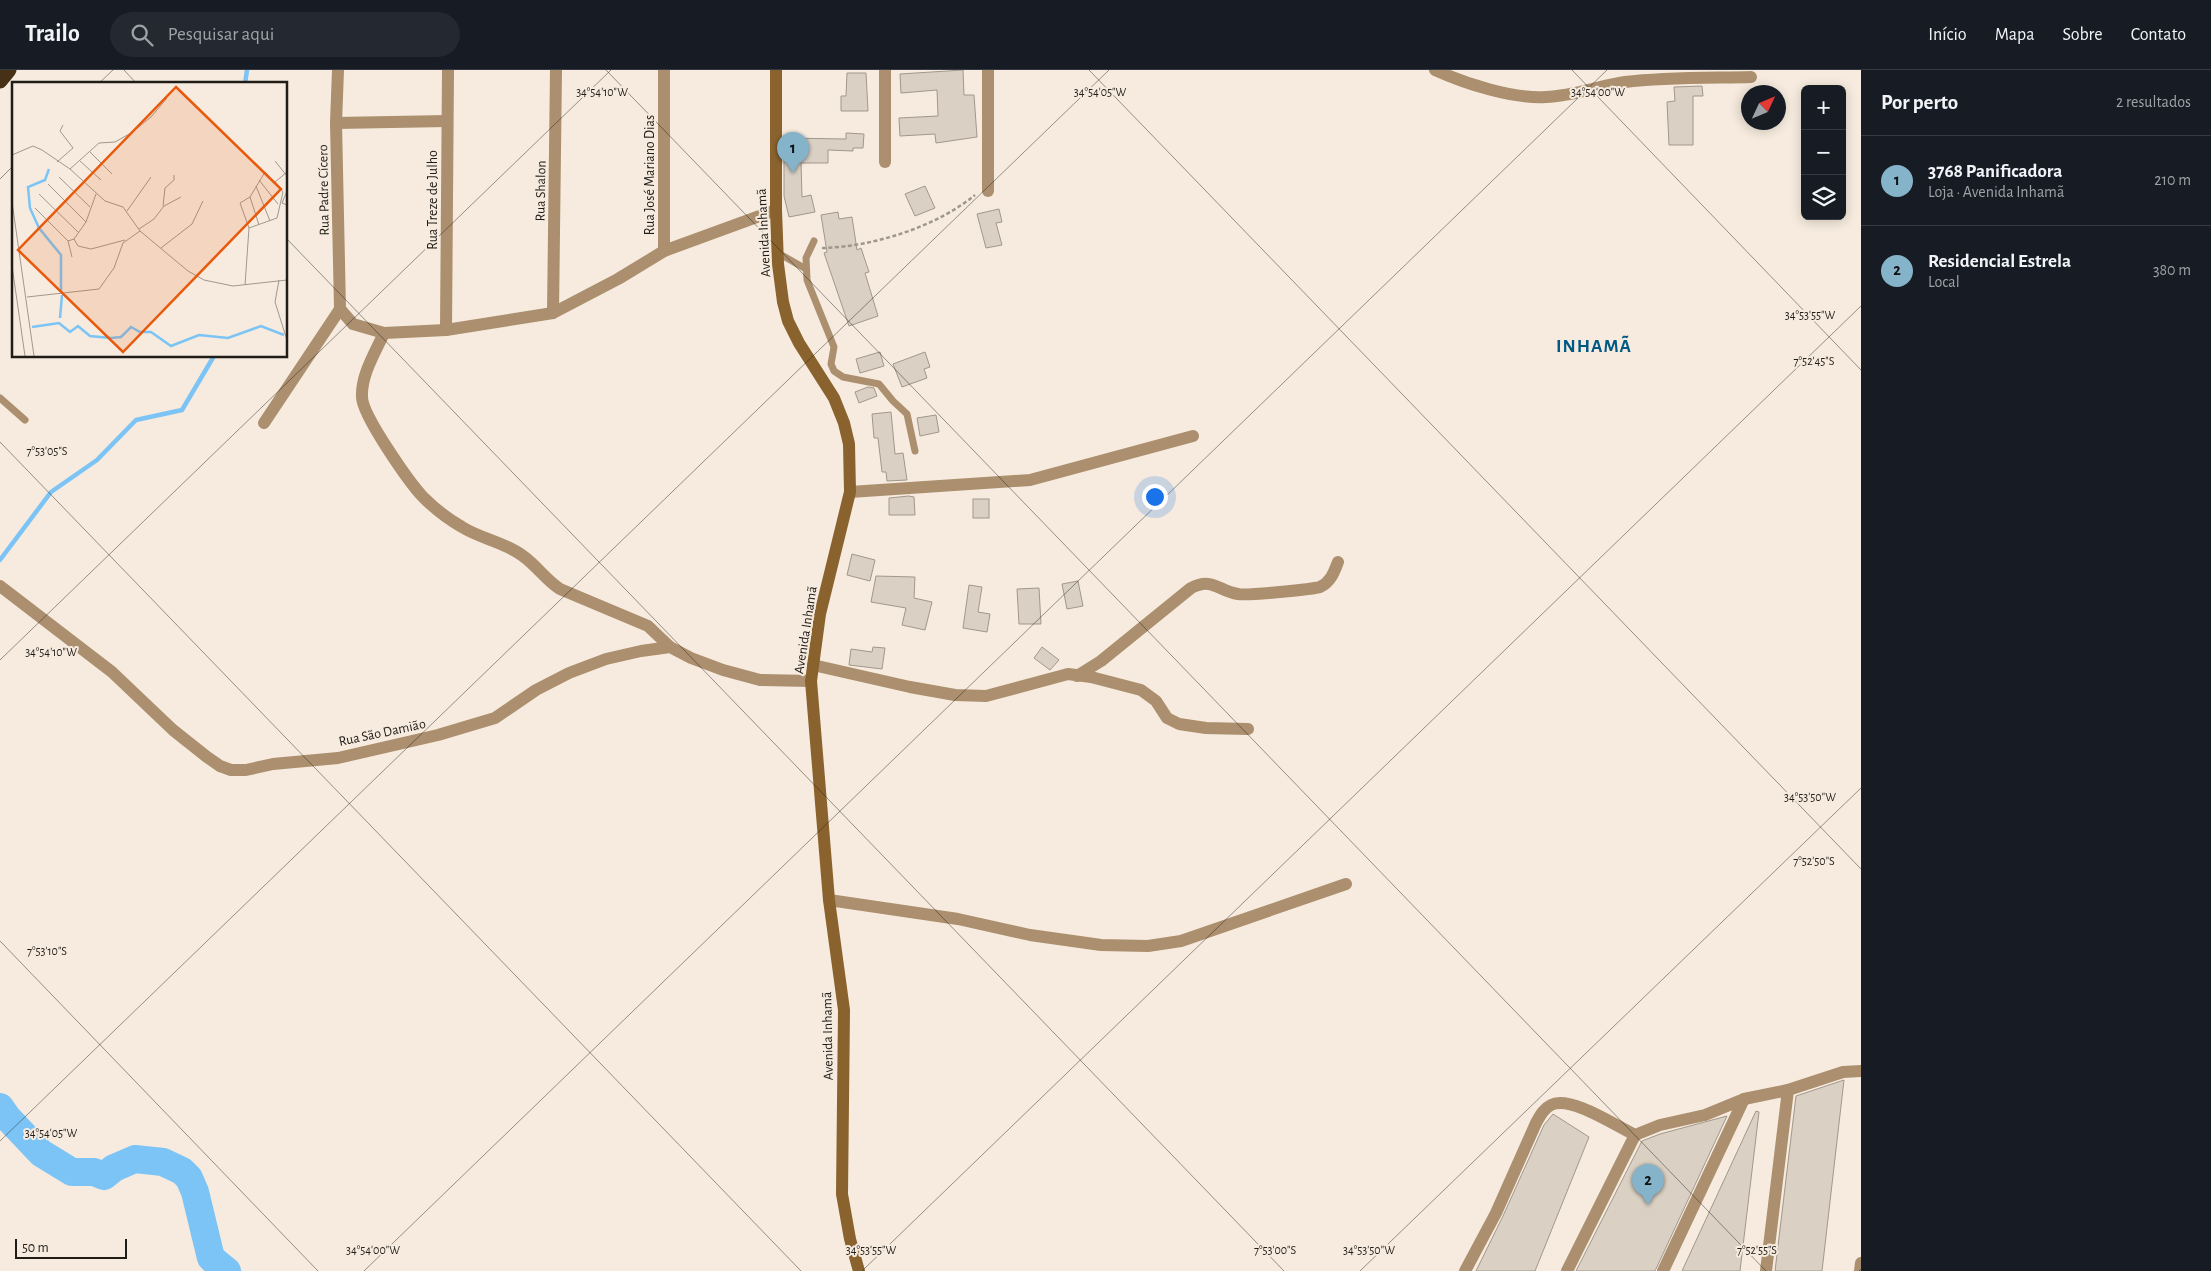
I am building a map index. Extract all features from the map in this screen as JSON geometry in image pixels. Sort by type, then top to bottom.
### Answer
[{"type":"highway","points":[[0,81],[9,70]]},
{"type":"street","name":"Rua Padre Cícero","points":[[338,70],[336,123],[340,309]]},
{"type":"street","name":"Rua Treze de Julho","points":[[446,330],[448,70]]},
{"type":"street","name":"Rua Shalon","points":[[553,313],[556,70]]},
{"type":"street","name":"Rua José Mariano Dias","points":[[664,70],[664,251]]},
{"type":"street","name":"Avenida Inhamã","points":[[776,70],[776,210],[783,302],[788,321],[799,343],[834,398],[844,422],[849,444],[850,492],[820,614],[811,681],[830,900],[844,1010],[842,1194],[850,1239],[859,1271]]},
{"type":"street","points":[[885,70],[886,162]]},
{"type":"street","points":[[988,70],[988,187]]},
{"type":"street","points":[[1436,70],[1457,80],[1491,89],[1519,95],[1545,97],[1626,82],[1751,77]]},
{"type":"street","points":[[336,123],[447,121]]},
{"type":"street","points":[[264,423],[340,309],[353,324],[384,333],[446,330],[553,313],[618,280],[664,251],[776,210]]},
{"type":"street","points":[[384,333],[368,368],[362,386],[362,399],[366,412],[387,447],[422,496],[464,528],[508,547],[523,556],[549,582],[560,589],[648,626],[670,648]]},
{"type":"street","points":[[850,492],[1030,480],[1193,436]]},
{"type":"street","points":[[1077,676],[1101,661],[1191,588],[1202,582],[1214,585],[1229,593],[1242,595],[1302,590],[1320,587],[1330,579],[1338,562]]},
{"type":"street","name":"Rua São Damião","points":[[0,586],[112,672],[173,730],[200,752],[220,766],[231,770],[246,770],[273,764],[338,758],[438,735],[495,718],[536,690],[584,667],[641,651],[670,648],[715,667],[760,680],[811,681]]},
{"type":"street","points":[[813,665],[910,687],[963,696],[986,696],[1068,674],[1141,690],[1156,701],[1166,718],[1179,724],[1206,728],[1248,729]]},
{"type":"street","points":[[830,900],[958,919],[1030,935],[1101,945],[1148,946],[1181,941],[1346,884]]},
{"type":"street","points":[[1567,1271],[1635,1135],[1660,1125],[1705,1115],[1744,1099],[1788,1090],[1843,1072],[1861,1071]]},
{"type":"street","points":[[1766,1271],[1788,1090]]},
{"type":"street","points":[[1663,1271],[1744,1099]]},
{"type":"street","points":[[1465,1271],[1496,1213],[1536,1123],[1544,1110],[1552,1104],[1562,1102],[1573,1105],[1635,1135]]},
{"type":"street","points":[[1860,1271],[1861,1263]]},
{"type":"lane","points":[[814,242],[806,258],[807,280],[834,347],[831,364],[834,371],[843,377],[879,384],[886,390],[907,414],[916,451]]},
{"type":"lane","points":[[778,254],[806,270]]},
{"type":"lane","points":[[817,372],[831,364]]},
{"type":"lane","points":[[0,398],[26,420]]},
{"type":"path","points":[[810,249],[864,244],[896,234],[939,218],[988,187]]},
{"type":"building","points":[[963,70],[964,95],[974,95],[977,137],[936,143],[935,134],[900,136],[899,118],[938,116],[937,90],[901,93],[900,74]]},
{"type":"building","points":[[847,73],[866,73],[868,111],[841,111],[841,96],[846,96]]},
{"type":"building","points":[[1702,86],[1703,96],[1693,96],[1693,145],[1669,145],[1667,102],[1675,101],[1674,87]]},
{"type":"building","points":[[846,133],[864,134],[863,148],[853,148],[853,151],[828,150],[828,163],[801,163],[802,197],[811,195],[815,212],[789,217],[784,196],[784,138],[846,139]]},
{"type":"building","points":[[925,186],[935,208],[915,216],[905,194]]},
{"type":"building","points":[[999,209],[1002,222],[996,223],[1002,245],[986,248],[977,214]]},
{"type":"building","points":[[838,212],[839,219],[852,217],[857,250],[861,248],[869,272],[865,273],[878,316],[849,326],[824,253],[827,252],[821,215]]},
{"type":"building","points":[[880,352],[884,366],[860,373],[856,359]]},
{"type":"building","points":[[925,352],[930,367],[924,369],[927,378],[902,387],[893,364]]},
{"type":"building","points":[[868,387],[874,388],[877,396],[859,403],[855,392]]},
{"type":"building","points":[[891,412],[895,454],[903,453],[907,480],[887,481],[886,472],[882,472],[878,438],[874,438],[872,414]]},
{"type":"building","points":[[936,415],[939,432],[920,436],[917,418]]},
{"type":"building","points":[[914,497],[915,515],[889,515],[889,498]]},
{"type":"building","points":[[973,499],[989,499],[989,518],[973,518]]},
{"type":"building","points":[[852,554],[875,560],[870,581],[847,575]]},
{"type":"building","points":[[876,576],[915,577],[914,598],[932,602],[925,630],[902,625],[906,608],[871,602]]},
{"type":"building","points":[[1078,581],[1083,606],[1067,609],[1062,584]]},
{"type":"building","points":[[969,585],[982,587],[978,612],[990,614],[987,632],[963,628]]},
{"type":"building","points":[[1039,588],[1041,624],[1019,624],[1017,589]]},
{"type":"building","points":[[873,647],[885,648],[882,669],[849,665],[851,649],[872,652]]},
{"type":"building","points":[[1042,647],[1059,660],[1050,670],[1034,658]]},
{"type":"building","points":[[1844,1080],[1822,1271],[1775,1271],[1796,1096]]},
{"type":"building","points":[[1756,1111],[1759,1112],[1740,1271],[1682,1271]]},
{"type":"building","points":[[1553,1114],[1589,1137],[1535,1271],[1476,1271],[1544,1125]]},
{"type":"building","points":[[1727,1116],[1655,1271],[1576,1271],[1642,1141],[1660,1134]]},
{"type":"waterway","points":[[245,82],[247,70]]},
{"type":"waterway","points":[[0,560],[51,492],[97,460],[136,420],[182,410],[213,358]]},
{"type":"waterway","points":[[0,1107],[41,1153],[72,1172],[94,1172],[104,1176],[114,1168],[135,1159],[163,1162],[182,1171],[189,1178],[195,1192],[211,1258],[227,1271]]},
{"type":"place","name":"3768 Panificadora","points":[[793,173]]},
{"type":"place","name":"Residencial Estrela","points":[[1648,1205]]},
{"type":"district","name":"INHAMÃ","points":[[1594,345]]}]
